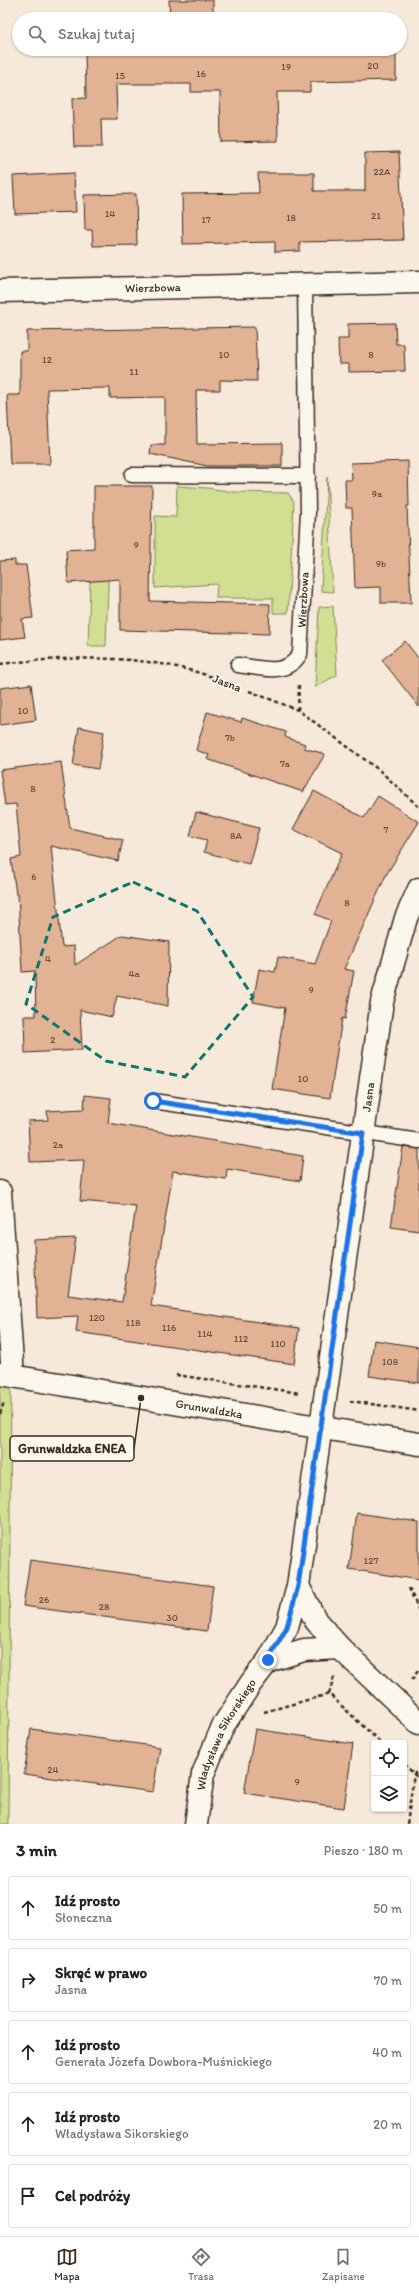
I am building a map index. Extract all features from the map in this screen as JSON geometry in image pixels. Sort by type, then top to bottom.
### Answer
[{"type":"street","name":"Wierzbowa","points":[[0,291],[419,282]]},
{"type":"street","name":"Jasna","points":[[298,1586],[382,1002],[406,918],[419,889]]},
{"type":"street","points":[[0,1192],[6,1375]]},
{"type":"street","name":"Grunwaldzka","points":[[6,1375],[320,1429],[419,1444]]},
{"type":"street","points":[[298,1586],[316,1621],[340,1648],[419,1723]]},
{"type":"street","name":"Władysława Sikorskiego","points":[[196,1824],[203,1774],[220,1732],[251,1683],[268,1660],[287,1627],[298,1586]]},
{"type":"street","points":[[268,1660],[304,1650],[340,1648]]},
{"type":"lane","name":"Wierzbowa","points":[[238,665],[282,669],[290,666],[300,654],[308,519],[305,284]]},
{"type":"lane","points":[[132,475],[308,476]]},
{"type":"lane","points":[[153,1101],[419,1141]]},
{"type":"path","name":"Jasna","points":[[0,664],[52,658],[127,661],[159,664],[208,675],[222,680]]},
{"type":"path","name":"Jasna","points":[[243,688],[298,710],[379,770],[419,807]]},
{"type":"path","points":[[169,1374],[419,1412]]},
{"type":"path","points":[[409,1588],[419,1611]]},
{"type":"path","points":[[411,1681],[419,1669]]},
{"type":"path","points":[[329,1694],[336,1672]]},
{"type":"path","points":[[258,1714],[329,1694]]},
{"type":"path","points":[[329,1694],[378,1740]]},
{"type":"path","points":[[407,1767],[419,1778]]},
{"type":"path","points":[[407,1824],[414,1774],[419,1769]]},
{"type":"highlighted area","points":[[133,882],[197,911],[253,997],[185,1077],[106,1061],[26,1004],[53,917]]},
{"type":"green space","points":[[327,477],[333,592],[321,591]]},
{"type":"green space","points":[[177,486],[234,492],[288,493],[294,502],[288,613],[273,613],[273,598],[216,598],[217,584],[155,588],[155,516],[176,517]]},
{"type":"green space","points":[[109,556],[106,646],[88,646],[90,581]]},
{"type":"green space","points":[[333,606],[337,675],[315,687],[319,607]]},
{"type":"green space","points":[[0,1375],[11,1378],[8,1824],[0,1824]]},
{"type":"building","points":[[169,0],[213,0],[213,12],[170,12]]},
{"type":"building","points":[[85,56],[396,56],[396,80],[310,82],[310,92],[277,92],[278,141],[221,142],[220,92],[191,92],[191,84],[116,84],[117,119],[101,119],[102,147],[74,147],[72,99],[86,98]]},
{"type":"building","points":[[399,152],[403,240],[300,242],[300,251],[275,252],[275,242],[183,244],[182,194],[259,193],[258,173],[314,173],[314,191],[365,191],[365,153]]},
{"type":"building","points":[[74,173],[76,212],[15,214],[13,176]]},
{"type":"building","points":[[136,194],[137,245],[93,246],[92,230],[85,230],[84,195]]},
{"type":"building","points":[[395,323],[396,344],[404,344],[405,371],[349,372],[349,364],[339,364],[338,339],[348,339],[348,324]]},
{"type":"building","points":[[255,327],[257,381],[220,380],[220,390],[196,390],[197,444],[282,443],[282,466],[207,466],[150,454],[151,445],[165,445],[165,397],[110,398],[110,388],[47,389],[50,464],[10,464],[7,395],[20,395],[20,351],[27,351],[27,331]]},
{"type":"building","points":[[408,461],[409,506],[407,506],[411,603],[381,603],[381,587],[355,588],[352,508],[346,508],[345,480],[352,480],[351,463]]},
{"type":"building","points":[[94,486],[152,486],[150,601],[270,604],[269,634],[120,630],[120,579],[68,583],[66,550],[94,548]]},
{"type":"building","points":[[15,560],[15,565],[26,565],[33,618],[22,619],[25,637],[0,640],[0,561]]},
{"type":"building","points":[[405,641],[419,659],[419,707],[382,660]]},
{"type":"building","points":[[31,684],[36,720],[0,725],[0,688]]},
{"type":"building","points":[[207,712],[241,722],[242,718],[286,732],[285,737],[305,744],[304,748],[325,754],[303,792],[207,759],[209,755],[196,750]]},
{"type":"building","points":[[79,727],[104,732],[98,769],[73,765]]},
{"type":"building","points":[[61,762],[70,828],[123,840],[118,861],[51,846],[62,947],[74,946],[75,965],[122,935],[169,942],[168,1006],[117,996],[112,1017],[80,1010],[82,1050],[25,1053],[24,1016],[36,1016],[35,971],[22,972],[18,894],[16,894],[11,859],[21,857],[16,804],[5,805],[0,770]]},
{"type":"building","points":[[314,791],[364,818],[378,796],[419,822],[386,875],[344,969],[354,971],[345,1019],[342,1018],[330,1098],[272,1089],[285,1008],[253,1002],[259,969],[275,972],[278,957],[315,964],[331,921],[315,914],[342,853],[293,829]]},
{"type":"building","points":[[196,812],[259,828],[249,864],[204,852],[207,840],[190,836]]},
{"type":"building","points":[[85,1095],[111,1098],[108,1123],[303,1156],[300,1181],[227,1169],[226,1179],[173,1171],[151,1306],[299,1328],[294,1364],[76,1332],[78,1316],[37,1318],[34,1240],[76,1238],[68,1295],[122,1302],[136,1206],[80,1201],[84,1160],[30,1162],[28,1121],[48,1120],[47,1111],[84,1109]]},
{"type":"building","points":[[403,1147],[419,1149],[419,1231],[391,1227]]},
{"type":"building","points":[[374,1340],[419,1347],[419,1383],[369,1376]]},
{"type":"building","points":[[357,1513],[419,1522],[419,1580],[349,1569]]},
{"type":"building","points":[[30,1560],[213,1586],[207,1631],[23,1606]]},
{"type":"building","points":[[31,1729],[160,1747],[153,1792],[24,1774]]},
{"type":"building","points":[[255,1729],[353,1744],[344,1808],[244,1793]]},
{"type":"place","name":"Grunwaldzka ENEA","points":[[141,1398]]},
{"type":"route","points":[[153,1101],[363,1133],[300,1576],[287,1627],[268,1660]]}]
